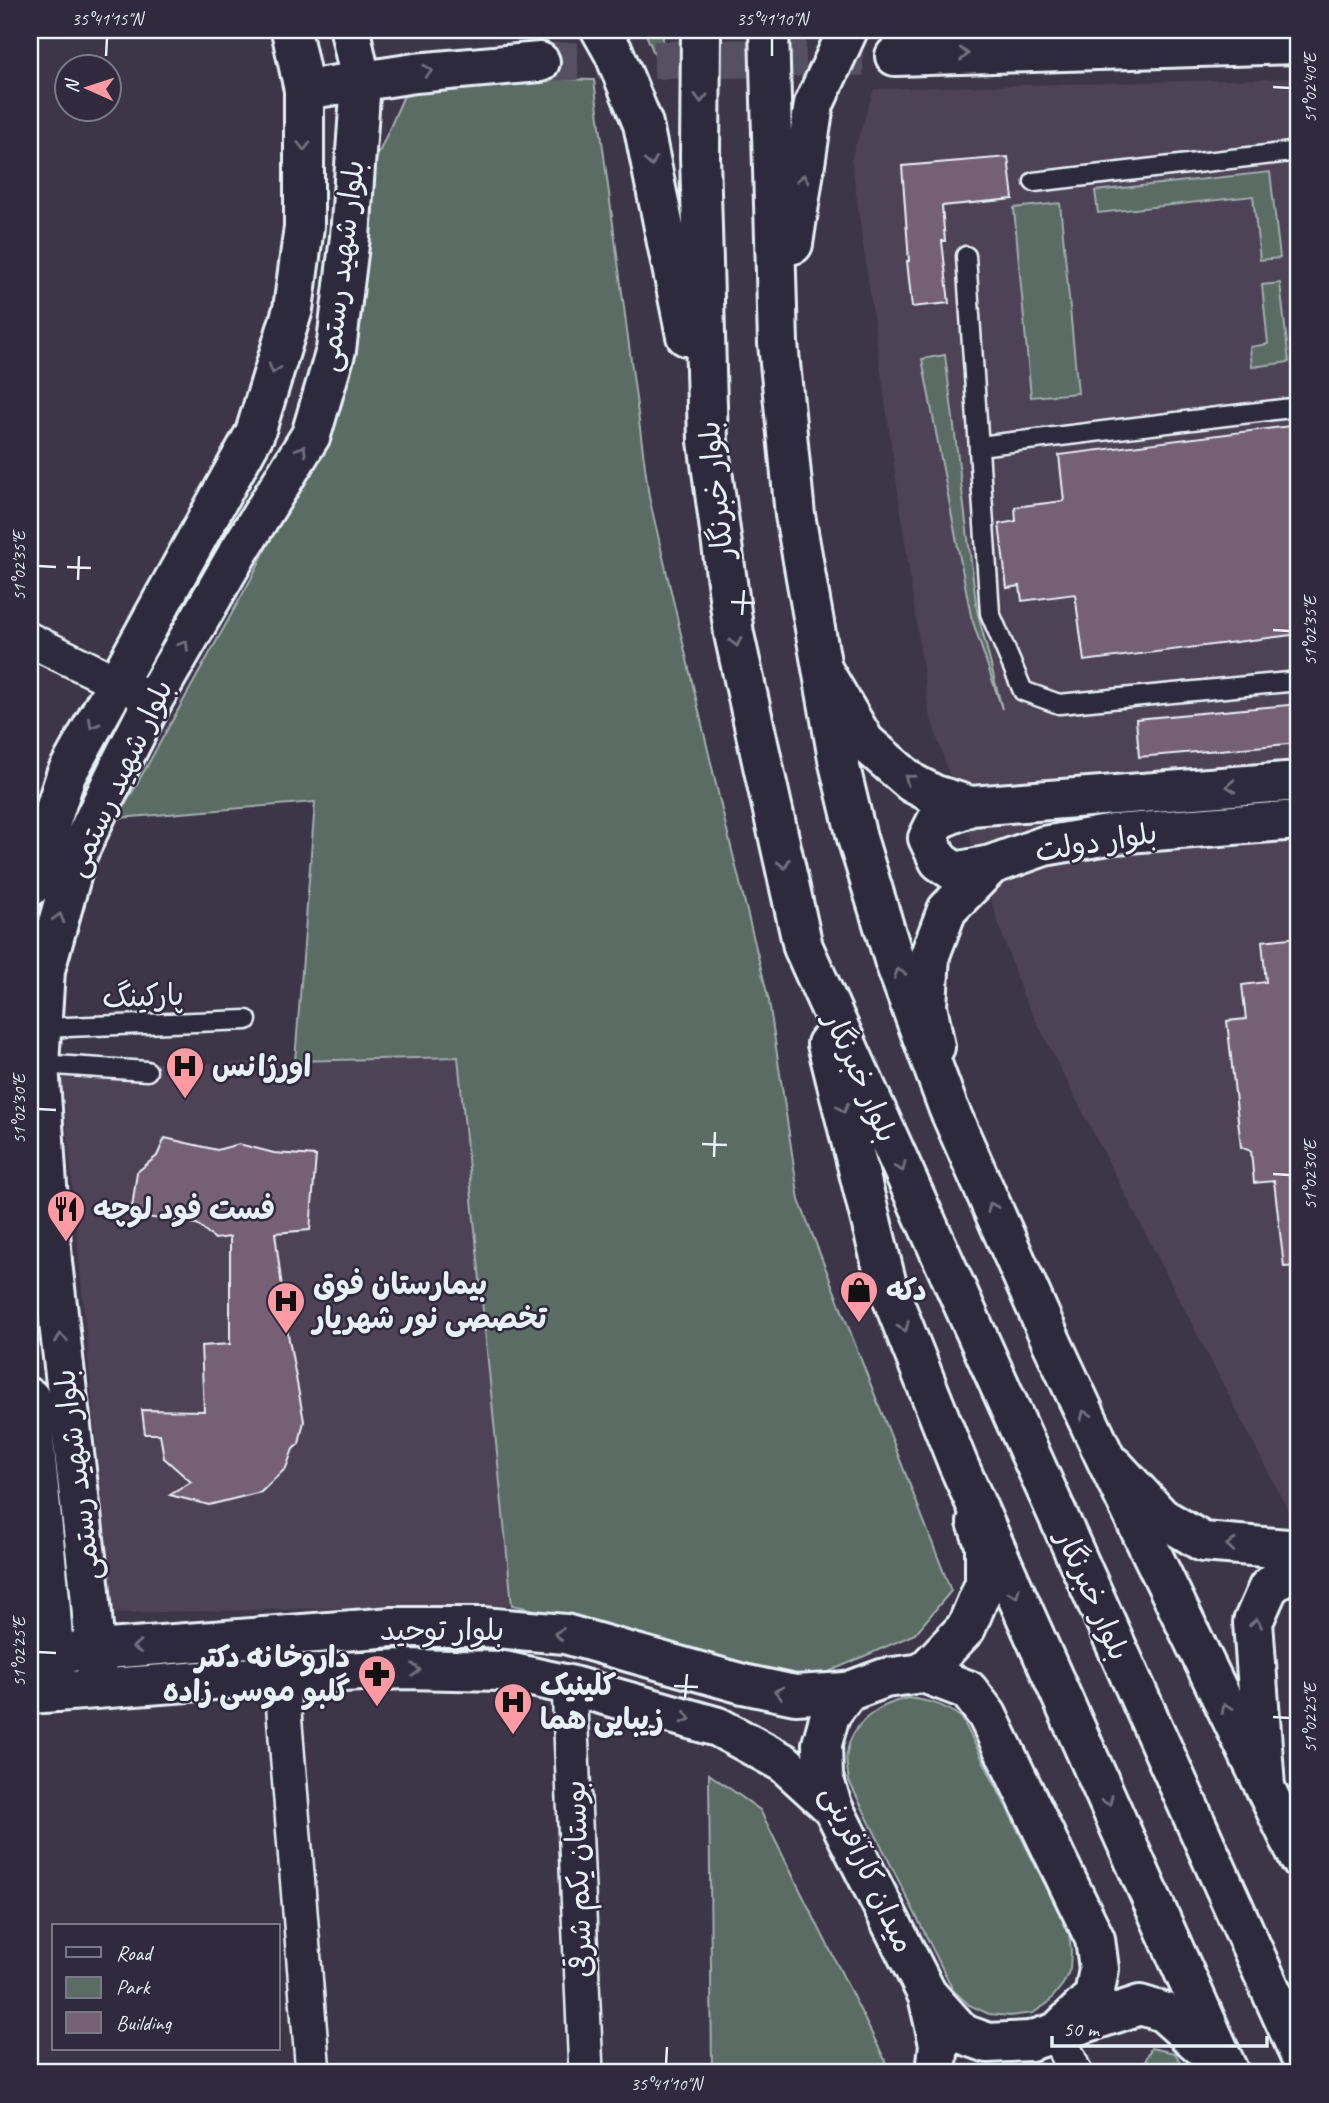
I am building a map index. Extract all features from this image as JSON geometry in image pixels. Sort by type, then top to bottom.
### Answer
[{"type":"main road","name":"بلوار شهید رستمی","points":[[98,1688],[90,1591],[52,1262],[40,1046],[45,970],[77,855],[153,700],[236,556],[311,435],[336,350],[350,237],[361,81],[350,30]]},
{"type":"main road","points":[[601,30],[614,53],[643,124],[708,442]]},
{"type":"main road","name":"بلوار خبرنگار","points":[[701,30],[700,156],[708,442],[734,634],[803,947],[1299,2053]]},
{"type":"main road","points":[[769,30],[778,343],[796,515],[838,759],[857,838],[895,963],[948,1107],[1105,1457],[1299,1858]]},
{"type":"main road","points":[[778,343],[814,104],[848,30]]},
{"type":"main road","name":"بلوار شهید رستمی","points":[[30,887],[66,775],[255,433],[293,309],[304,227],[304,90],[301,32]]},
{"type":"main road","points":[[895,56],[1299,44]]},
{"type":"main road","points":[[304,90],[415,72],[540,62]]},
{"type":"main road","name":"بلوار دولت","points":[[822,669],[865,742],[912,783],[935,795],[971,806],[1299,781]]},
{"type":"main road","points":[[971,806],[937,820],[928,838],[939,861],[955,872],[991,865]]},
{"type":"main road","name":"بلوار دولت","points":[[948,1107],[927,1006],[930,955],[947,910],[991,865],[1044,846],[1114,834],[1299,820]]},
{"type":"main road","points":[[803,947],[887,1285],[958,1464],[1228,2071]]},
{"type":"main road","name":"بلوار شهید رستمی","points":[[30,1398],[50,1599],[42,1654],[43,1693]]},
{"type":"main road","points":[[1105,1457],[1161,1517],[1203,1542],[1299,1550]]},
{"type":"main road","points":[[923,1673],[966,1628],[985,1583],[985,1545],[958,1464]]},
{"type":"main road","points":[[1265,1789],[1253,1622],[1268,1588],[1299,1562]]},
{"type":"main road","points":[[50,1599],[60,1610],[71,1614],[80,1608],[90,1591]]},
{"type":"main road","name":"بلوار توحید","points":[[42,1654],[393,1627],[483,1627],[565,1634],[743,1684],[795,1695],[847,1692]]},
{"type":"main road","name":"بلوار توحید","points":[[43,1693],[281,1675],[404,1670],[504,1671],[569,1685],[718,1727],[784,1763],[833,1808]]},
{"type":"main road","points":[[847,1692],[885,1678],[923,1673],[968,1690],[987,1715],[1095,1939],[1098,1969],[1094,1996],[1000,2073]]},
{"type":"main road","name":"میدان کارآفرینی","points":[[847,1692],[830,1715],[822,1744],[823,1777],[833,1808],[927,1994],[963,2034],[988,2043],[1043,2037]]},
{"type":"main road","points":[[927,1994],[939,2044],[936,2073]]},
{"type":"main road","points":[[1043,2037],[1140,2004],[1163,2012],[1228,2071]]},
{"type":"street","points":[[30,640],[153,700]]},
{"type":"street","points":[[281,1675],[313,2073]]},
{"type":"street","name":"بوستان یکم شرقی","points":[[569,1685],[586,2073]]},
{"type":"street","points":[[1043,2037],[1075,2073]]},
{"type":"lane","points":[[1034,182],[1299,151]]},
{"type":"lane","points":[[966,256],[990,614],[1023,691],[1059,704],[1299,681]]},
{"type":"lane","points":[[979,446],[1299,407]]},
{"type":"lane","name":"پارکینگ","points":[[40,1046],[247,1020]]},
{"type":"lane","points":[[40,1046],[147,1071]]},
{"type":"shaded area","points":[[1299,78],[1299,1525],[1296,1526],[1022,994],[929,713],[851,159],[874,89]]},
{"type":"shaded area","name":"بیمارستان فوق تخصصی نور شهریار","points":[[60,1054],[176,1064],[458,1057],[512,1605],[112,1613]]},
{"type":"green space","points":[[644,30],[663,30],[663,74]]},
{"type":"green space","points":[[507,78],[594,80],[649,497],[769,1001],[799,1200],[951,1591],[915,1634],[801,1684],[603,1624],[512,1605],[458,1057],[295,1061],[315,802],[118,818],[251,579],[330,419],[374,164],[405,93]]},
{"type":"green space","points":[[1270,172],[1280,258],[1260,260],[1253,196],[1098,213],[1095,191]]},
{"type":"green space","points":[[1060,203],[1078,393],[1031,397],[1014,208]]},
{"type":"green space","points":[[1280,283],[1289,362],[1252,367],[1250,347],[1268,344],[1262,285]]},
{"type":"green space","points":[[945,355],[977,610],[1002,709],[971,616],[922,359]]},
{"type":"green space","points":[[908,1698],[936,1704],[962,1718],[1069,1933],[1070,1969],[1063,1984],[1048,2003],[1033,2013],[1010,2016],[989,2014],[969,2005],[953,1990],[849,1781],[846,1756],[860,1724],[877,1710]]},
{"type":"green space","points":[[709,1774],[760,1810],[886,2062],[887,2073],[712,2073]]},
{"type":"green space","points":[[1151,2048],[1175,2053],[1186,2073],[1140,2073]]},
{"type":"building","points":[[1008,157],[1013,199],[942,206],[945,241],[942,241],[949,303],[912,307],[902,166]]},
{"type":"building","points":[[1290,426],[1299,501],[1299,634],[1084,661],[1075,594],[1022,601],[1020,586],[1007,588],[999,524],[1016,521],[1015,507],[1064,501],[1059,455]]},
{"type":"building","points":[[1299,704],[1299,743],[1139,757],[1136,719]]},
{"type":"building","points":[[1299,937],[1299,1266],[1284,1267],[1274,1181],[1254,1183],[1251,1151],[1241,1147],[1227,1021],[1246,1019],[1242,985],[1266,982],[1262,941]]},
{"type":"building","points":[[165,1138],[217,1150],[239,1144],[274,1153],[316,1156],[310,1230],[275,1233],[288,1334],[304,1421],[299,1444],[293,1449],[286,1468],[261,1492],[209,1505],[170,1495],[191,1482],[164,1458],[160,1434],[145,1434],[142,1410],[204,1411],[201,1346],[230,1344],[230,1237],[215,1239],[197,1224],[131,1215],[137,1172],[157,1156]]},
{"type":"tunnel","points":[[540,62],[895,56]]},
{"type":"place","name":"اورژانس","points":[[185,1100]]},
{"type":"place","name":"فست فود لوچه","points":[[66,1243]]},
{"type":"place","name":"دکه","points":[[859,1324]]},
{"type":"place","name":"بیمارستان فوق تخصصی نور شهریار","points":[[286,1335]]},
{"type":"place","name":"داروخانه دکتر گلبو موسی زاده","points":[[377,1708]]},
{"type":"place","name":"کلینیک زیبایی هما","points":[[513,1736]]}]
